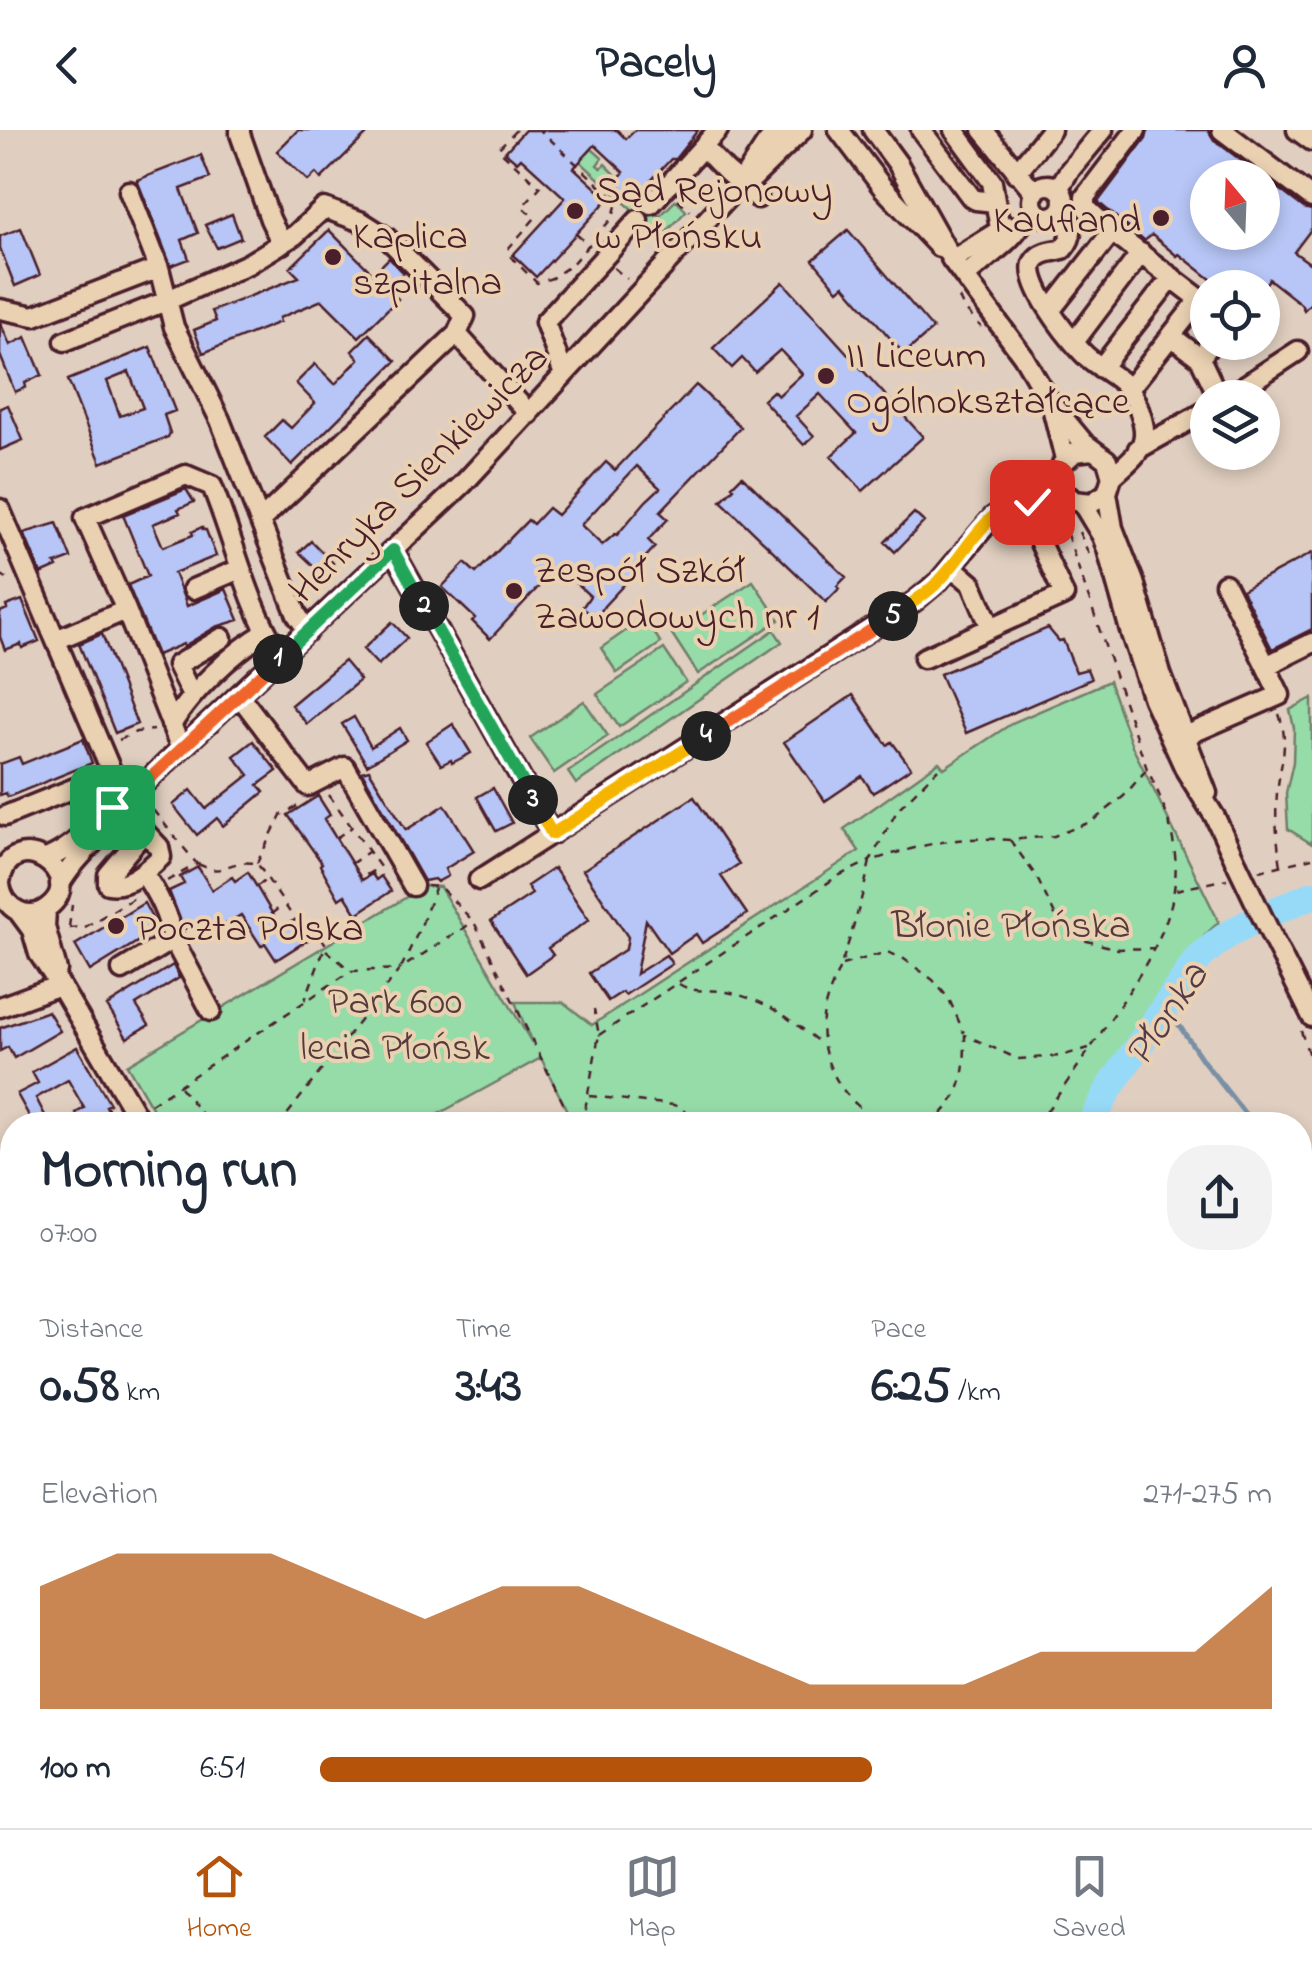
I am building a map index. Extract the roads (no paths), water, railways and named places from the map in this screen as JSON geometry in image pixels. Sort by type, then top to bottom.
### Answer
[{"type":"street","points":[[240,130],[282,244]]},
{"type":"street","points":[[651,204],[718,130]]},
{"type":"street","name":"Henryka Sienkiewicza","points":[[46,859],[58,854],[123,803],[462,484],[740,184],[779,130]]},
{"type":"street","name":"Henryka Sienkiewicza","points":[[740,184],[750,181],[802,130]]},
{"type":"street","points":[[839,130],[916,225],[952,260]]},
{"type":"street","points":[[873,130],[898,164],[952,260],[961,285],[1023,356],[1050,402],[1111,468],[1113,528],[1134,582],[1192,783],[1215,818],[1312,1016]]},
{"type":"street","points":[[921,130],[971,197],[995,202]]},
{"type":"street","points":[[954,130],[992,182],[1000,229]]},
{"type":"street","points":[[961,285],[1018,230],[1030,208],[1048,186],[1062,192],[1064,203],[1060,212],[1047,217],[1030,208],[1016,173],[983,130]]},
{"type":"street","points":[[1016,173],[1051,130]]},
{"type":"street","points":[[1058,188],[1103,130]]},
{"type":"street","points":[[1136,130],[1084,201],[1112,232],[1190,291]]},
{"type":"street","points":[[1222,130],[1312,198]]},
{"type":"street","points":[[1298,130],[1312,140]]},
{"type":"street","points":[[703,146],[758,198]]},
{"type":"street","points":[[129,191],[159,268],[174,327],[220,420],[298,615],[308,631]]},
{"type":"street","points":[[65,341],[248,264],[295,236],[324,208],[362,222],[387,238],[465,316],[458,334],[260,521]]},
{"type":"street","points":[[952,260],[1030,208]]},
{"type":"street","points":[[1060,212],[1072,230],[1068,243],[1062,249],[1039,256],[1030,269],[1032,278],[1050,311],[1083,354],[1128,389],[1141,416],[1144,434],[1140,448]]},
{"type":"street","points":[[564,375],[545,322],[638,220]]},
{"type":"street","points":[[1050,311],[1112,232]]},
{"type":"street","points":[[1074,342],[1140,253]]},
{"type":"street","points":[[0,309],[34,316],[159,268]]},
{"type":"street","points":[[1101,368],[1172,277]]},
{"type":"street","points":[[1128,389],[1190,316]]},
{"type":"street","points":[[458,334],[529,414]]},
{"type":"street","points":[[1170,336],[1190,351]]},
{"type":"street","points":[[1252,380],[1298,351]]},
{"type":"street","points":[[1050,402],[1062,466],[1062,489],[1069,502],[1102,536],[1139,660],[1178,739]]},
{"type":"street","points":[[479,880],[888,620],[940,581],[993,516],[1024,501],[1092,503],[1140,448],[1190,420]]},
{"type":"street","points":[[1024,501],[1076,452],[1140,448]]},
{"type":"street","points":[[181,749],[168,727],[126,610],[85,518],[186,475],[212,486],[265,632],[281,657]]},
{"type":"street","points":[[0,509],[123,803],[159,847],[161,858],[143,873],[117,886],[108,884],[108,875],[143,830]]},
{"type":"street","points":[[924,658],[1064,596],[1034,532]]},
{"type":"street","points":[[393,550],[552,834]]},
{"type":"street","points":[[952,567],[972,584],[992,628]]},
{"type":"street","points":[[194,589],[240,568]]},
{"type":"street","points":[[1178,739],[1280,696],[1224,584]]},
{"type":"street","points":[[56,640],[126,610]]},
{"type":"street","points":[[168,727],[192,696],[265,632]]},
{"type":"street","points":[[192,696],[177,664],[222,638]]},
{"type":"street","points":[[1266,666],[1312,642]]},
{"type":"street","points":[[239,695],[308,786],[345,767],[413,886]]},
{"type":"street","points":[[4,816],[112,774]]},
{"type":"street","name":"Henryka Sienkiewicza","points":[[60,884],[118,818],[123,803]]},
{"type":"street","points":[[0,847],[17,857]]},
{"type":"street","points":[[18,912],[33,914],[46,909],[60,884],[56,870],[37,855],[17,857],[7,864],[0,879],[5,900],[32,930],[39,954],[141,1112]]},
{"type":"street","points":[[143,873],[170,923],[172,939],[211,1011]]},
{"type":"street","points":[[46,909],[45,926],[60,985]]},
{"type":"street","points":[[122,970],[172,939]]},
{"type":"street","points":[[0,1007],[60,985]]},
{"type":"waterway","name":"Płonka","points":[[1097,1112],[1206,951],[1234,931],[1312,895]]},
{"type":"waterway","points":[[1166,1006],[1244,1112]]},
{"type":"place","name":"Sąd Rejonowy w Płońsku","points":[[575,211]]},
{"type":"place","name":"Kaufland","points":[[1161,218]]},
{"type":"place","name":"Kaplica szpitalna","points":[[333,257]]},
{"type":"place","name":"II Liceum Ogólnokształcące","points":[[826,376]]},
{"type":"place","name":"Zespół Szkół Zawodowych nr 1","points":[[514,591]]},
{"type":"place","name":"Poczta Polska","points":[[116,926]]},
{"type":"park label","name":"Błonie Płońska","points":[[1011,923]]},
{"type":"park label","name":"Park 600 lecia Płońsk","points":[[395,1022]]}]
